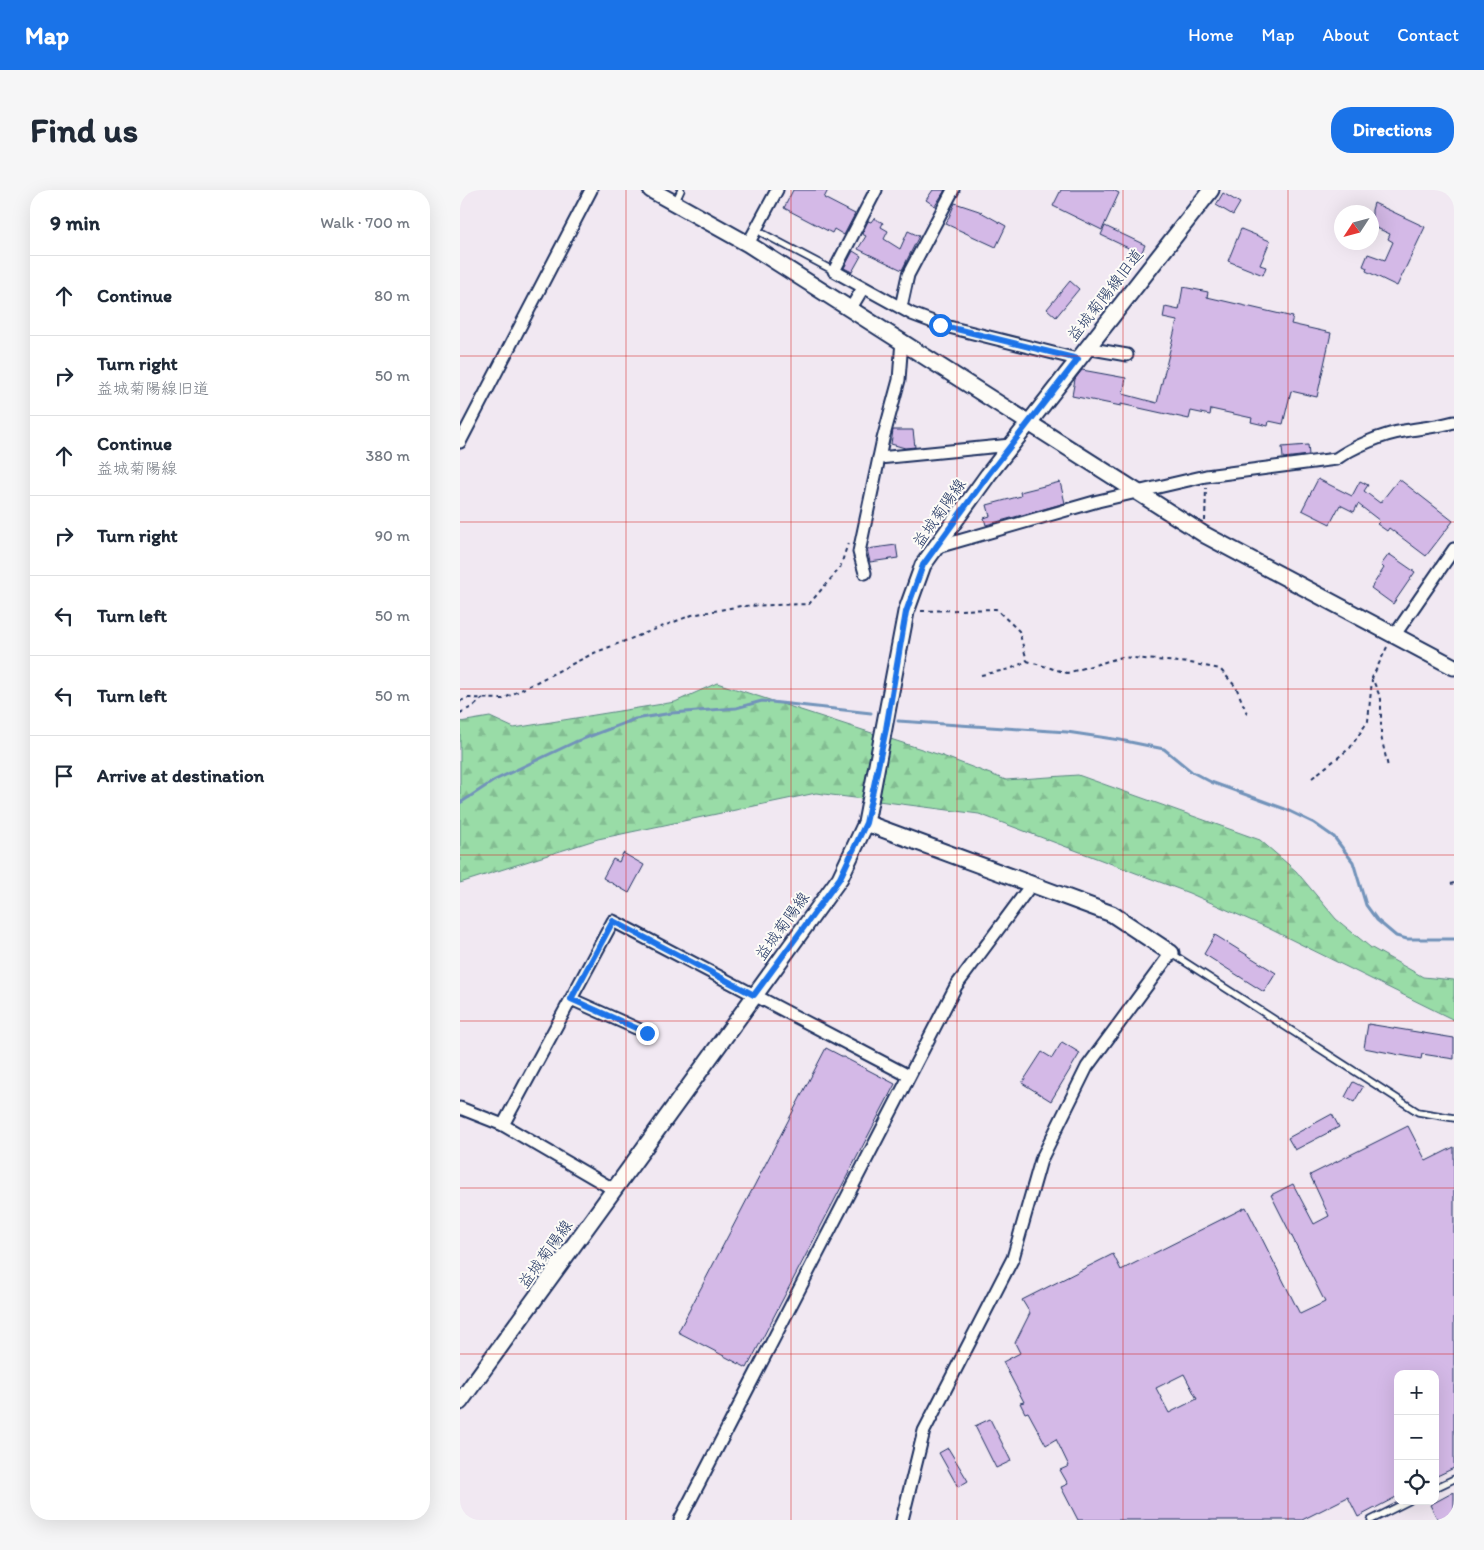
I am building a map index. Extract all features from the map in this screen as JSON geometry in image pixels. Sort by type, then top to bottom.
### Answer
[{"type":"street","points":[[460,442],[591,190]]},
{"type":"street","points":[[651,190],[678,196],[748,244],[902,340],[1135,492],[1205,535],[1454,667]]},
{"type":"street","points":[[748,244],[777,190]]},
{"type":"street","points":[[876,190],[834,271],[863,288],[940,325],[1082,354],[1127,355]]},
{"type":"street","points":[[901,307],[908,275],[953,190]]},
{"type":"street","name":"益城菊陽線旧道","points":[[1028,423],[1210,190]]},
{"type":"street","points":[[851,308],[863,288]]},
{"type":"street","points":[[865,573],[860,552],[879,458],[900,380],[902,340]]},
{"type":"street","points":[[934,548],[1135,492],[1206,476],[1336,459],[1350,449],[1403,431],[1454,422]]},
{"type":"street","name":"益城菊陽線","points":[[460,1402],[840,878],[866,823],[886,729],[906,612],[923,565],[1028,423]]},
{"type":"street","points":[[879,458],[1011,445]]},
{"type":"street","points":[[1394,636],[1454,549]]},
{"type":"street","points":[[866,823],[1112,914],[1171,953],[1087,1067],[1041,1160],[1013,1258],[924,1431],[902,1520]]},
{"type":"street","points":[[680,1520],[956,986],[1031,885]]},
{"type":"street","points":[[503,1125],[613,921],[909,1076]]},
{"type":"street","points":[[571,999],[647,1033]]},
{"type":"street","points":[[460,1108],[503,1125],[613,1189]]},
{"type":"lane","points":[[762,233],[834,271]]},
{"type":"lane","points":[[1171,953],[1418,1112],[1454,1118]]},
{"type":"lane","points":[[1439,1486],[1454,1478]]},
{"type":"lane","points":[[1371,1520],[1401,1505]]},
{"type":"path","points":[[1205,535],[1206,476]]},
{"type":"path","points":[[460,701],[468,698],[503,699],[594,652],[692,615],[741,606],[809,604],[840,568],[849,540]]},
{"type":"path","points":[[906,612],[996,609],[1019,631],[1027,661]]},
{"type":"path","points":[[1312,778],[1350,748],[1368,721],[1372,678],[1384,650],[1394,636]]},
{"type":"path","points":[[981,675],[1010,670],[1027,661],[1067,673],[1122,657],[1190,663],[1220,669],[1236,687],[1248,716]]},
{"type":"path","points":[[1372,678],[1381,699],[1381,736],[1388,767]]},
{"type":"path","points":[[460,712],[474,706],[483,698]]},
{"type":"green space","points":[[717,683],[940,755],[1006,780],[1078,775],[1260,840],[1296,871],[1336,919],[1370,947],[1423,977],[1454,980],[1454,1020],[1268,928],[1189,893],[979,814],[816,793],[598,839],[460,883],[460,722],[490,717],[514,728],[675,702]]},
{"type":"building","points":[[793,190],[828,190],[824,198],[855,214],[844,235],[834,229],[832,233],[784,208]]},
{"type":"building","points":[[933,190],[945,190],[935,206],[926,200]]},
{"type":"building","points":[[1061,190],[1113,190],[1119,193],[1102,230],[1053,206]]},
{"type":"building","points":[[1223,193],[1240,203],[1233,215],[1216,205]]},
{"type":"building","points":[[955,203],[979,211],[1006,226],[996,247],[946,224]]},
{"type":"building","points":[[1379,205],[1425,227],[1397,286],[1366,271],[1367,268],[1363,266],[1368,254],[1385,260],[1393,242],[1388,239],[1390,234],[1379,229]]},
{"type":"building","points":[[874,218],[883,223],[881,227],[888,231],[884,239],[900,249],[908,231],[919,236],[902,270],[858,249],[866,236],[862,234],[868,221],[871,222]]},
{"type":"building","points":[[1105,226],[1145,245],[1141,254],[1101,235]]},
{"type":"building","points":[[1241,229],[1270,241],[1260,265],[1266,267],[1263,275],[1228,261]]},
{"type":"building","points":[[853,251],[861,256],[852,272],[844,268]]},
{"type":"building","points":[[1070,281],[1079,289],[1056,317],[1047,309]]},
{"type":"building","points":[[1183,287],[1208,292],[1207,297],[1293,317],[1291,324],[1331,333],[1317,397],[1291,391],[1283,424],[1269,421],[1268,426],[1251,422],[1252,418],[1211,409],[1210,415],[1191,411],[1189,419],[1121,404],[1121,406],[1072,396],[1075,379],[1082,370],[1126,378],[1123,394],[1157,403],[1177,321],[1163,318],[1165,307],[1179,310]]},
{"type":"building","points":[[893,430],[913,430],[915,447],[905,448],[891,444]]},
{"type":"building","points":[[1308,445],[1309,455],[1283,458],[1282,447]]},
{"type":"building","points":[[1318,479],[1352,496],[1360,481],[1368,485],[1364,491],[1380,503],[1399,479],[1453,521],[1426,556],[1389,528],[1387,531],[1377,524],[1380,521],[1358,504],[1354,512],[1340,505],[1330,524],[1302,510]]},
{"type":"building","points":[[1060,482],[1065,503],[986,525],[984,518],[990,516],[987,505],[1021,496],[1020,492]]},
{"type":"building","points":[[896,545],[898,558],[870,562],[867,549]]},
{"type":"building","points":[[1389,554],[1415,572],[1393,604],[1371,588],[1384,568],[1381,565]]},
{"type":"building","points":[[623,853],[644,865],[629,893],[603,878],[613,859],[619,862]]},
{"type":"building","points":[[1215,935],[1276,973],[1264,992],[1204,954]]},
{"type":"building","points":[[1368,1024],[1454,1038],[1454,1059],[1422,1054],[1421,1059],[1364,1048]]},
{"type":"building","points":[[1062,1042],[1080,1053],[1051,1101],[1022,1083],[1042,1052],[1052,1058]]},
{"type":"building","points":[[826,1048],[895,1084],[747,1368],[678,1332]]},
{"type":"building","points":[[1353,1082],[1363,1087],[1354,1102],[1345,1097]]},
{"type":"building","points":[[1332,1114],[1339,1127],[1295,1150],[1288,1138]]},
{"type":"building","points":[[1408,1126],[1426,1161],[1454,1147],[1454,1468],[1439,1475],[1439,1370],[1394,1370],[1394,1498],[1358,1517],[1348,1497],[1302,1520],[1078,1520],[1061,1487],[1068,1484],[1060,1470],[1069,1466],[1056,1439],[1046,1445],[1028,1412],[1025,1413],[1020,1403],[1024,1402],[1003,1362],[1020,1353],[1015,1343],[1030,1313],[1022,1300],[1113,1254],[1121,1270],[1246,1207],[1300,1314],[1325,1302],[1271,1195],[1293,1184],[1314,1224],[1329,1216],[1310,1175]],"holes":[[[1184,1374],[1197,1399],[1169,1413],[1156,1388]]]},
{"type":"building","points":[[990,1419],[1011,1461],[996,1468],[975,1426]]},
{"type":"building","points":[[948,1448],[968,1481],[958,1487],[939,1453]]},
{"type":"building","points":[[1454,1492],[1454,1514],[1438,1520],[1430,1505],[1439,1505],[1439,1500]]},
{"type":"waterway","points":[[460,803],[495,780],[575,742],[635,719],[672,713],[736,708],[762,701],[871,713]]},
{"type":"waterway","points":[[898,721],[1067,732],[1164,749],[1192,772],[1211,782],[1285,809],[1314,823],[1334,837],[1353,862],[1366,905],[1377,920],[1396,936],[1407,939],[1454,939]]},
{"type":"route","points":[[647,1033],[571,999],[613,921],[754,995],[840,878],[866,823],[886,729],[906,612],[923,565],[988,475],[1078,359],[940,325]]}]
